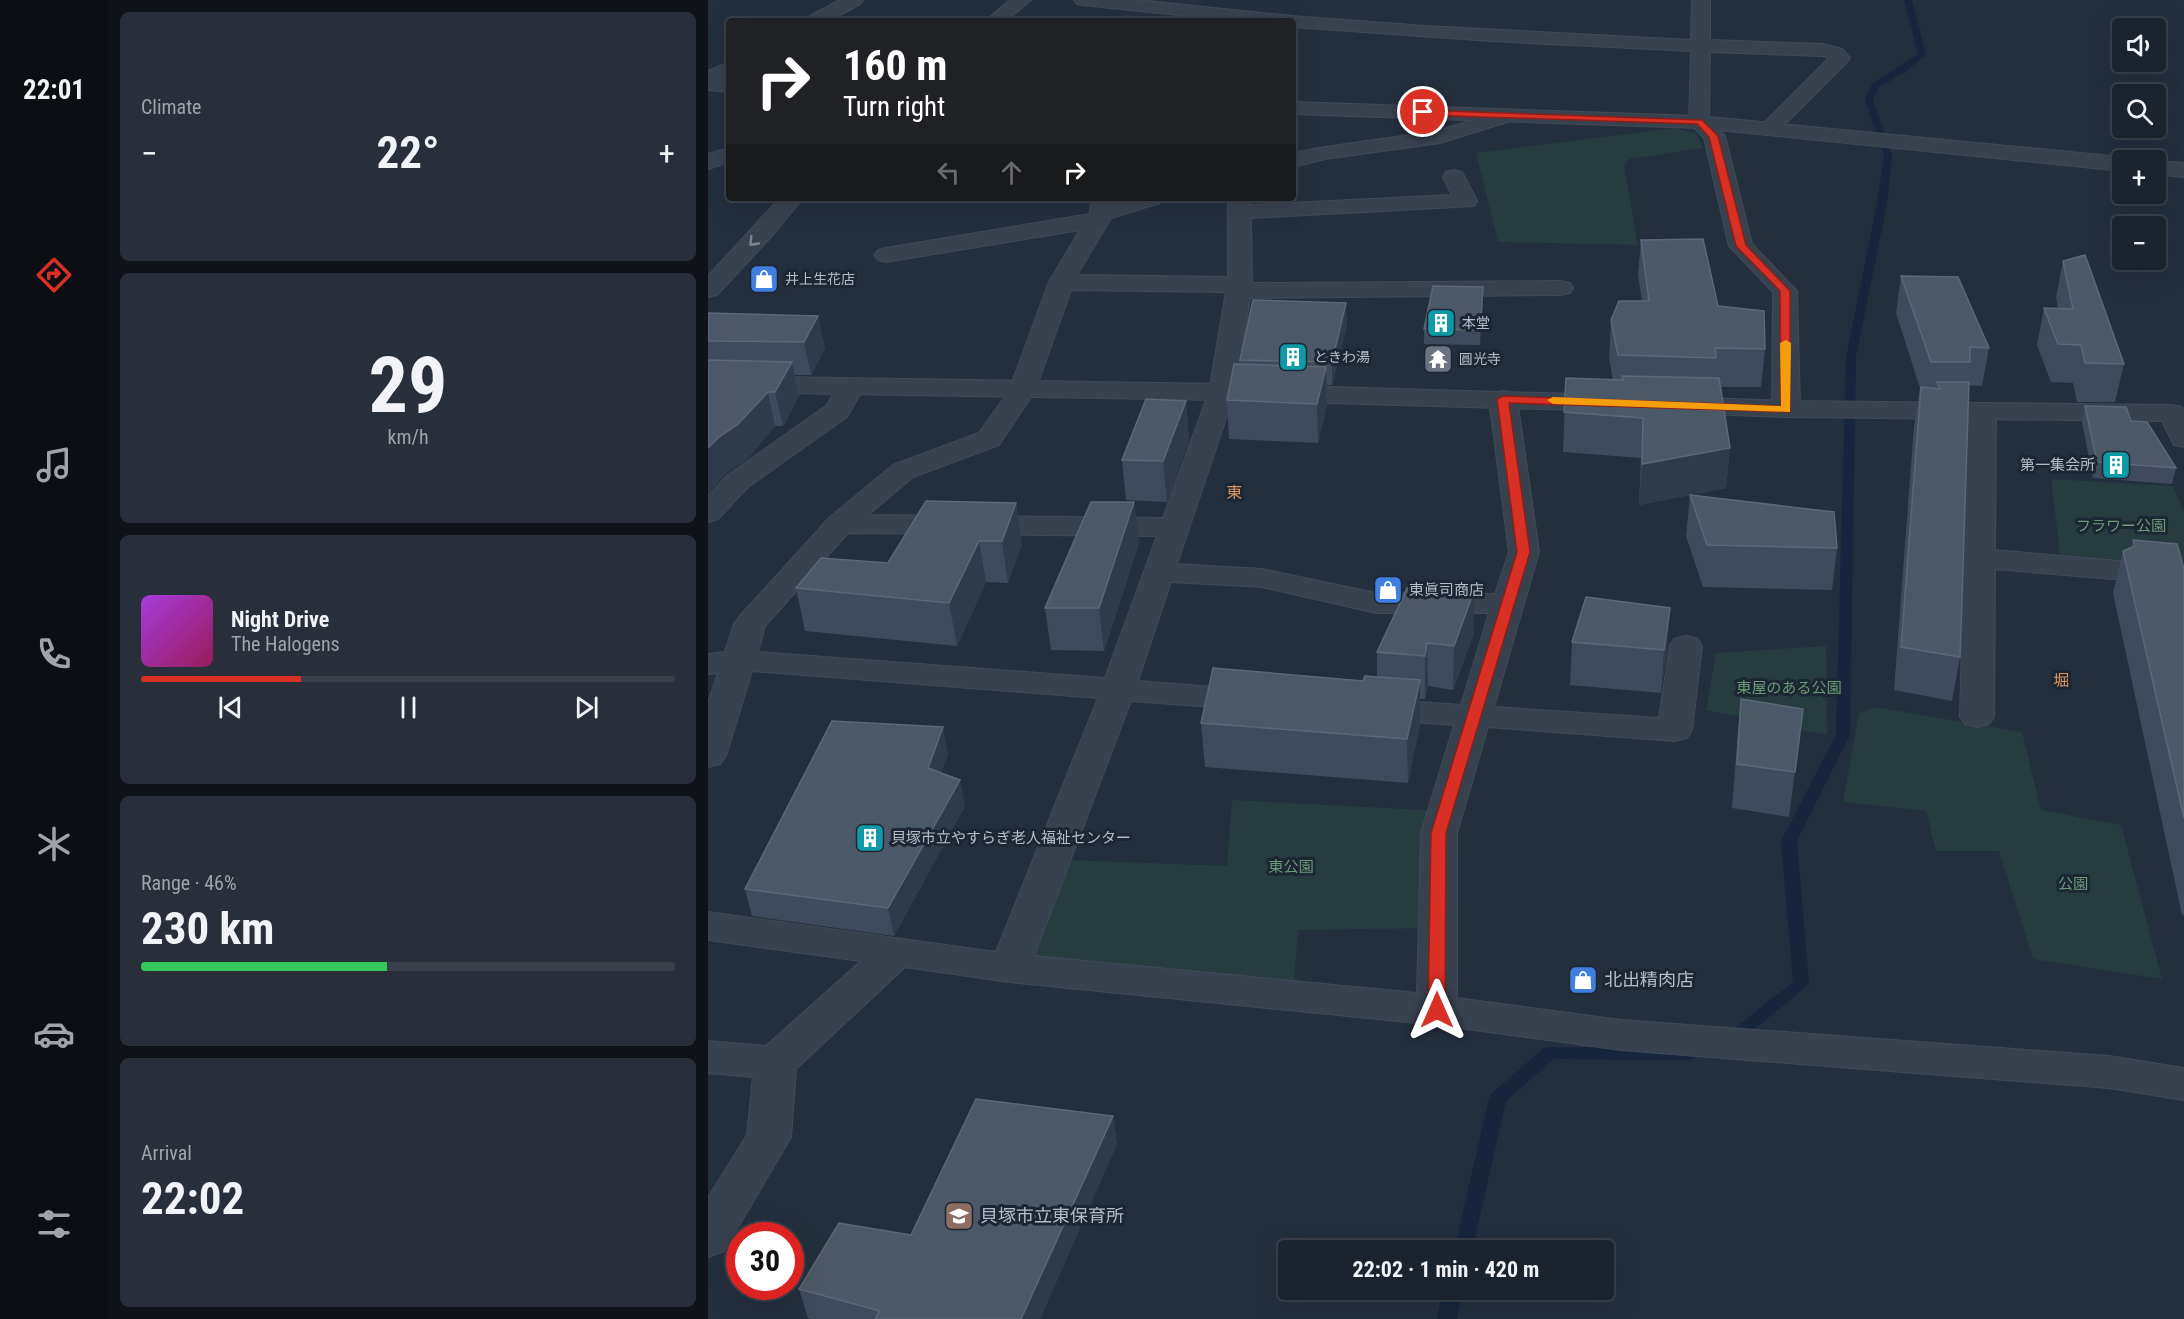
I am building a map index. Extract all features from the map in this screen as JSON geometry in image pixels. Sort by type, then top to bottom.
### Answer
[{"type":"street","points":[[821,18],[854,0]]},
{"type":"street","points":[[998,18],[1022,0]]},
{"type":"street","points":[[1083,0],[1261,18]]},
{"type":"street","points":[[1701,0],[1699,122],[1714,136],[1741,246],[1785,291],[1786,409]]},
{"type":"street","points":[[1296,21],[1447,34],[1822,50],[1835,53],[1840,58],[1769,129]]},
{"type":"street","points":[[708,79],[726,70]]},
{"type":"street","points":[[708,84],[726,86]]},
{"type":"street","points":[[1296,108],[1699,122],[2112,163]]},
{"type":"street","points":[[1296,159],[1325,153],[1440,137],[1510,115]]},
{"type":"street","points":[[708,162],[726,155]]},
{"type":"street","points":[[2166,169],[2184,170]]},
{"type":"street","points":[[1009,968],[1118,690],[1222,392],[1239,288],[1239,205],[1466,201],[1454,177]]},
{"type":"street","points":[[708,290],[789,201]]},
{"type":"street","points":[[886,255],[1139,201]]},
{"type":"street","points":[[708,756],[723,662],[750,624],[840,524],[903,471],[989,439],[1022,391],[1061,282],[1100,210]]},
{"type":"street","points":[[1061,282],[1239,288],[1561,288]]},
{"type":"street","points":[[708,384],[1022,391],[1222,392],[1786,409],[2172,413],[2184,439]]},
{"type":"street","points":[[708,513],[738,481],[837,411],[851,387]]},
{"type":"street","points":[[1437,1010],[1439,833],[1472,716],[1524,552],[1503,399]]},
{"type":"street","points":[[1977,717],[1982,411]]},
{"type":"street","points":[[840,524],[1175,527]]},
{"type":"street","points":[[1979,558],[2184,576]]},
{"type":"street","points":[[1159,572],[1262,578],[1376,603],[1508,604]]},
{"type":"street","points":[[1342,707],[1675,730],[1686,646]]},
{"type":"street","points":[[723,662],[1283,702]]},
{"type":"street","points":[[708,926],[1009,968],[1437,1010],[1621,1035],[2109,1072],[2184,1084]]},
{"type":"street","points":[[708,1238],[769,1137],[775,1063],[897,952]]},
{"type":"street","points":[[708,1057],[775,1063]]},
{"type":"green space","points":[[1675,128],[1697,134],[1703,148],[1629,159],[1624,166],[1638,245],[1498,242],[1476,153]]},
{"type":"green space","name":"フラワー公園","points":[[2051,479],[2173,486],[2184,512],[2184,575],[2061,563]]},
{"type":"green space","name":"東屋のある公園","points":[[1826,646],[1827,735],[1706,710],[1716,653]]},
{"type":"green space","name":"公園","points":[[1875,707],[2022,732],[2041,810],[2121,825],[2162,979],[2033,959],[1999,851],[1936,851],[1926,811],[1843,802],[1859,713]]},
{"type":"green space","name":"東公園","points":[[1232,800],[1445,811],[1437,928],[1298,930],[1293,996],[1009,968],[1043,859],[1227,866]]},
{"type":"building","points":[[1703,239],[1718,306],[1764,311],[1765,349],[1715,348],[1716,358],[1618,355],[1611,320],[1619,301],[1649,301],[1641,240]]},
{"type":"building","points":[[2085,255],[2124,364],[2085,363],[2081,345],[2058,344],[2044,308],[2073,309],[2063,261]]},
{"type":"building","points":[[1901,276],[1958,277],[1989,348],[1970,347],[1970,362],[1931,362]]},
{"type":"building","points":[[1433,286],[1483,287],[1480,330],[1424,329]]},
{"type":"building","points":[[1253,300],[1346,303],[1332,362],[1240,360]]},
{"type":"building","points":[[708,313],[818,316],[804,342],[708,341]]},
{"type":"building","points":[[708,360],[792,362],[775,392],[768,392],[738,424],[708,448]]},
{"type":"building","points":[[1234,364],[1326,367],[1317,404],[1227,400]]},
{"type":"building","points":[[1622,376],[1719,378],[1730,448],[1642,464],[1643,418],[1564,412],[1566,378],[1623,380]]},
{"type":"building","points":[[1937,382],[1969,382],[1960,657],[1901,647],[1921,387],[1940,389]]},
{"type":"building","points":[[1146,399],[1186,401],[1163,461],[1122,460]]},
{"type":"building","points":[[2085,406],[2126,407],[2131,421],[2147,422],[2176,468],[2097,462]]},
{"type":"building","points":[[1690,495],[1834,512],[1837,548],[1707,545]]},
{"type":"building","points":[[926,501],[1016,503],[1002,541],[979,541],[949,603],[796,588],[821,558],[888,563]]},
{"type":"building","points":[[1091,502],[1134,502],[1099,608],[1045,608]]},
{"type":"building","points":[[2133,540],[2177,544],[2184,569],[2184,818],[2123,551],[2135,546]]},
{"type":"building","points":[[1409,584],[1474,591],[1454,646],[1427,643],[1425,656],[1377,652]]},
{"type":"building","points":[[1586,597],[1670,608],[1664,650],[1572,642]]},
{"type":"building","points":[[1213,668],[1363,681],[1365,676],[1420,680],[1407,739],[1201,723]]},
{"type":"building","points":[[1741,699],[1803,709],[1795,772],[1737,764]]},
{"type":"building","name":"貝塚市立やすらぎ老人福祉センター","points":[[832,721],[943,727],[928,768],[960,780],[888,908],[745,889]]},
{"type":"building","points":[[976,1099],[1113,1116],[1021,1319],[875,1319],[880,1311],[804,1290],[804,1281],[839,1223],[911,1235]]},
{"type":"waterway","points":[[1732,1039],[1801,984],[1789,841],[1843,735],[1851,357],[1882,203],[1888,156],[1869,100],[1875,86],[1922,55],[1908,0]]},
{"type":"waterway","points":[[1466,1240],[1498,1098],[1550,1053],[1688,1054]]},
{"type":"waterway","points":[[1447,1319],[1451,1300]]},
{"type":"slow traffic","points":[[1553,400],[1786,409],[1786,343]]},
{"type":"place","name":"井上生花店","points":[[764,279]]},
{"type":"place","name":"本堂","points":[[1441,323]]},
{"type":"place","name":"ときわ湯","points":[[1293,357]]},
{"type":"place","name":"圓光寺","points":[[1438,359]]},
{"type":"place","name":"第一集会所","points":[[2116,465]]},
{"type":"place","name":"東眞司商店","points":[[1388,590]]},
{"type":"place","name":"貝塚市立やすらぎ老人福祉センター","points":[[870,838]]},
{"type":"place","name":"北出精肉店","points":[[1583,980]]},
{"type":"place","name":"貝塚市立東保育所","points":[[959,1216]]},
{"type":"district","name":"東","points":[[1234,492]]},
{"type":"district","name":"堀","points":[[2061,680]]},
{"type":"route","points":[[1423,112],[1699,122],[1714,136],[1741,246],[1785,291],[1786,409],[1503,399],[1524,552],[1472,716],[1439,833],[1437,1010]]}]
